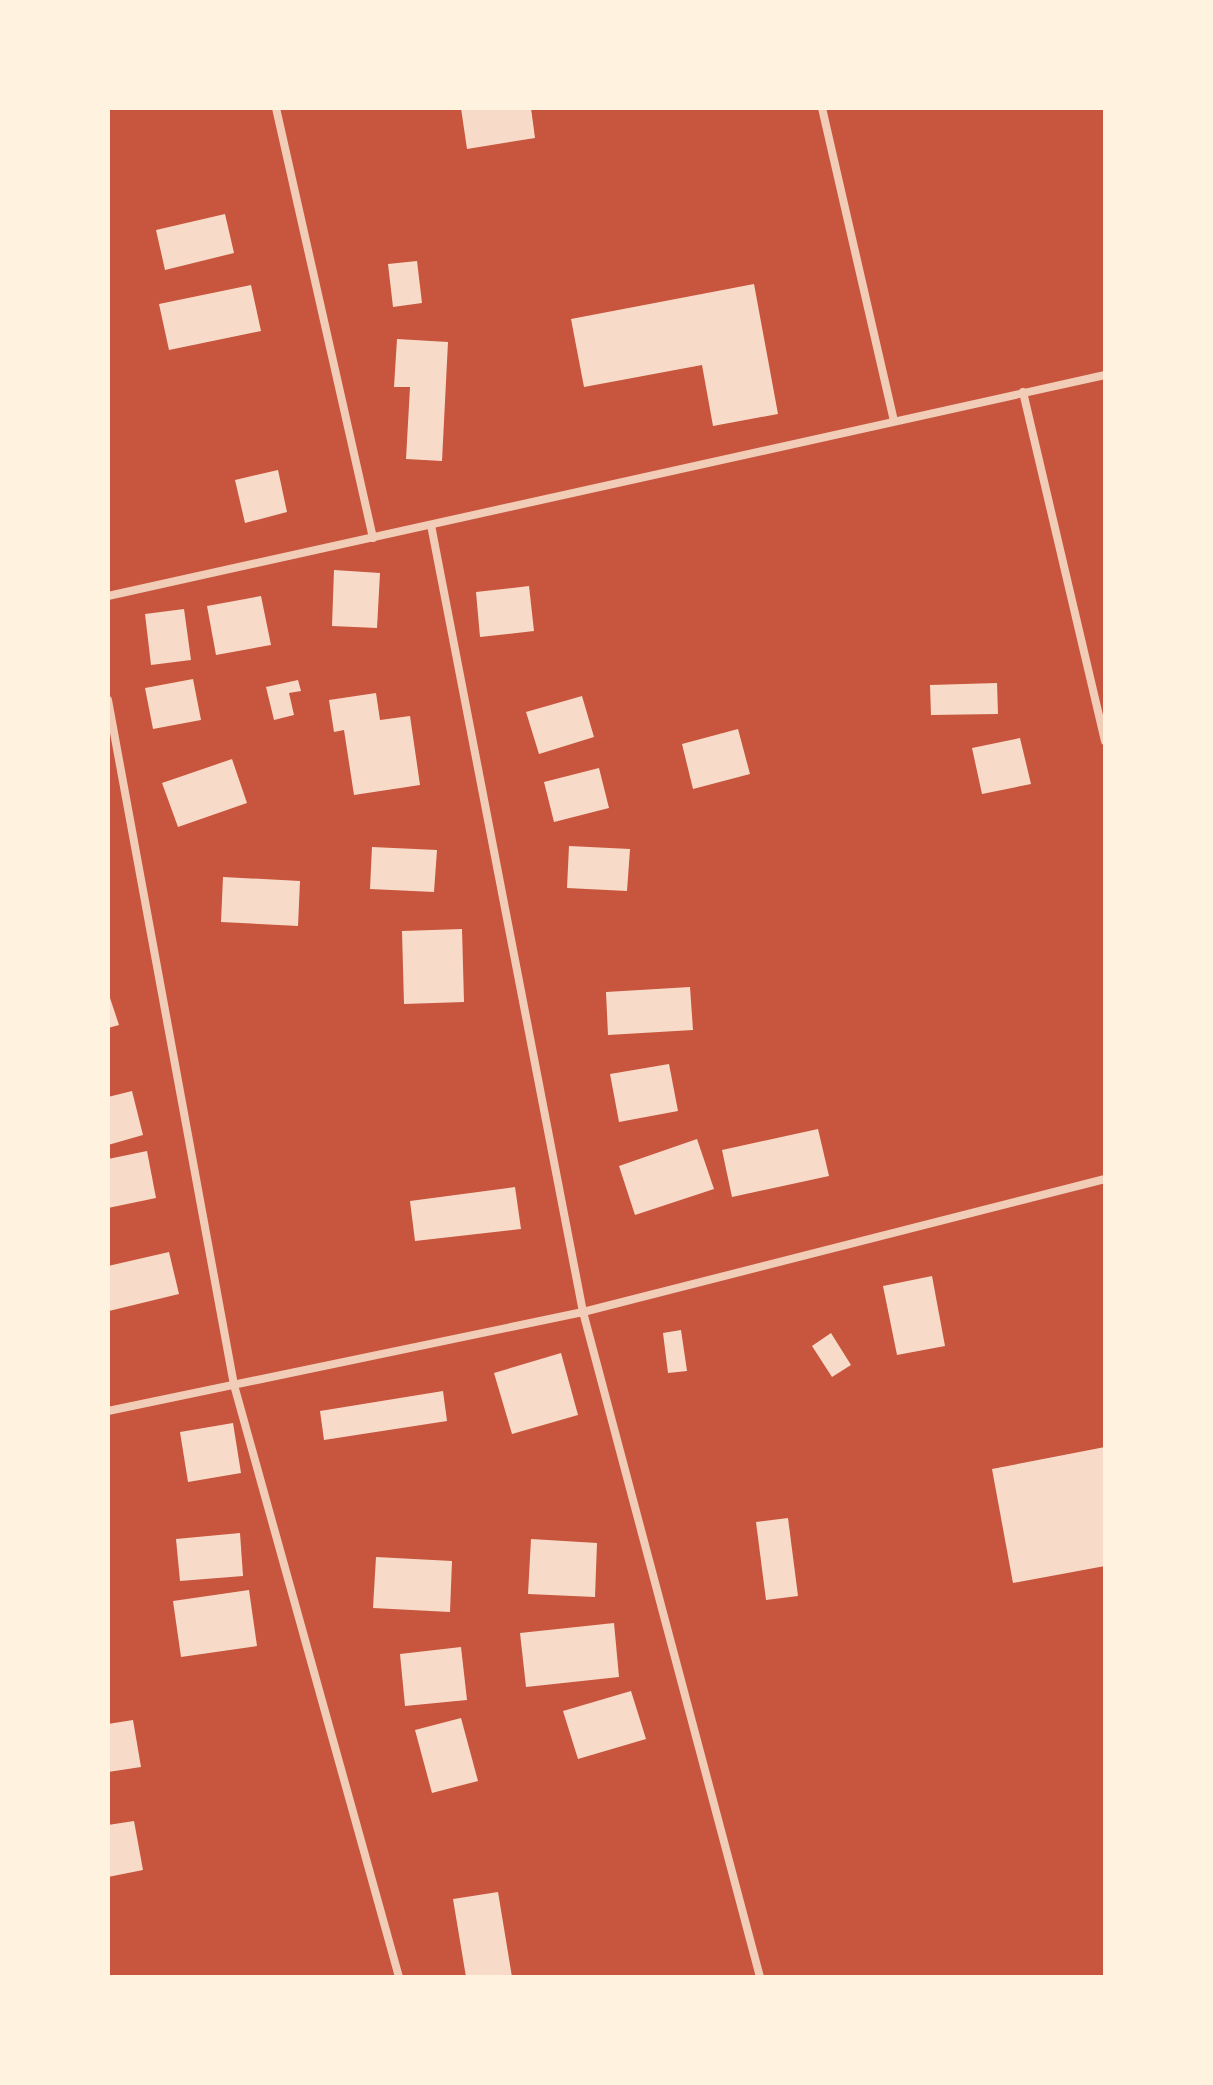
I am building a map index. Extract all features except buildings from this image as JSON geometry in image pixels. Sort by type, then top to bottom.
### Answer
[{"type":"street","points":[[276,108],[373,538]]},
{"type":"street","points":[[822,108],[894,421]]},
{"type":"street","points":[[108,596],[1105,375]]},
{"type":"street","points":[[1023,392],[1105,741]]},
{"type":"street","points":[[431,525],[583,1312],[760,1977]]},
{"type":"street","points":[[108,700],[234,1385],[399,1977]]},
{"type":"street","points":[[108,1411],[583,1312],[1105,1179]]}]
